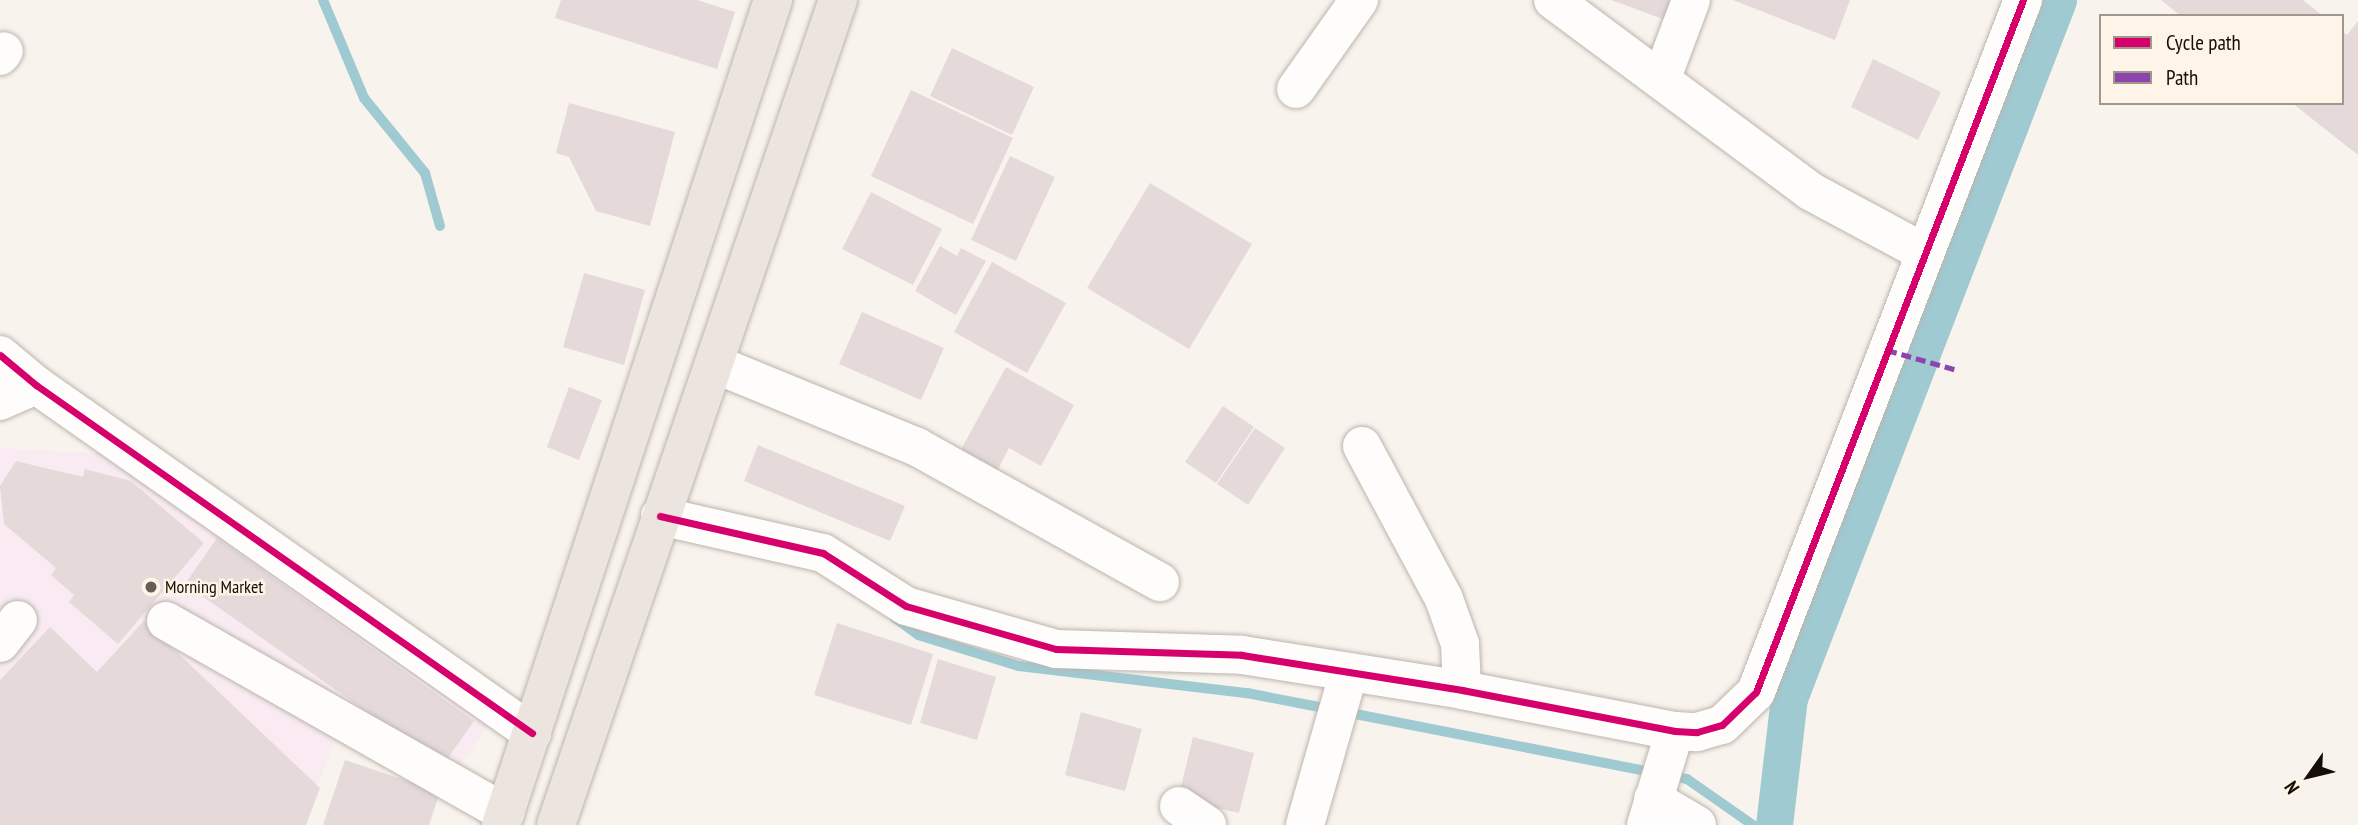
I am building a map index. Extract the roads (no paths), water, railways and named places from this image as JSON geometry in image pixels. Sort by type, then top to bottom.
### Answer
[{"type":"main road","points":[[503,819],[773,0]]},
{"type":"main road","points":[[556,825],[660,516],[717,365],[838,0]]},
{"type":"street","points":[[1296,89],[1359,0]]},
{"type":"street","points":[[1553,0],[1810,191],[1925,253]]},
{"type":"street","points":[[1661,80],[1691,0]]},
{"type":"street","points":[[660,516],[823,553],[906,606],[1056,649],[1242,655],[1462,690],[1675,731],[1697,732],[1722,725],[1756,692],[2023,0]]},
{"type":"street","points":[[0,355],[36,385],[532,733]]},
{"type":"street","points":[[717,365],[918,447],[1160,582]]},
{"type":"street","points":[[0,401],[36,385]]},
{"type":"street","points":[[1362,446],[1444,599],[1460,645],[1462,690]]},
{"type":"street","points":[[166,621],[503,819]]},
{"type":"street","points":[[1305,825],[1349,672]]},
{"type":"street","points":[[1675,731],[1650,812],[1697,825]]},
{"type":"waterway","points":[[323,0],[364,98],[425,173],[440,226]]},
{"type":"waterway","points":[[1774,825],[1789,698],[2058,0]]},
{"type":"waterway","points":[[895,618],[918,635],[1019,666],[1247,693],[1329,709]]},
{"type":"waterway","points":[[1345,712],[1687,779],[1753,825]]},
{"type":"place","name":"Morning Market","points":[[151,587]]}]
